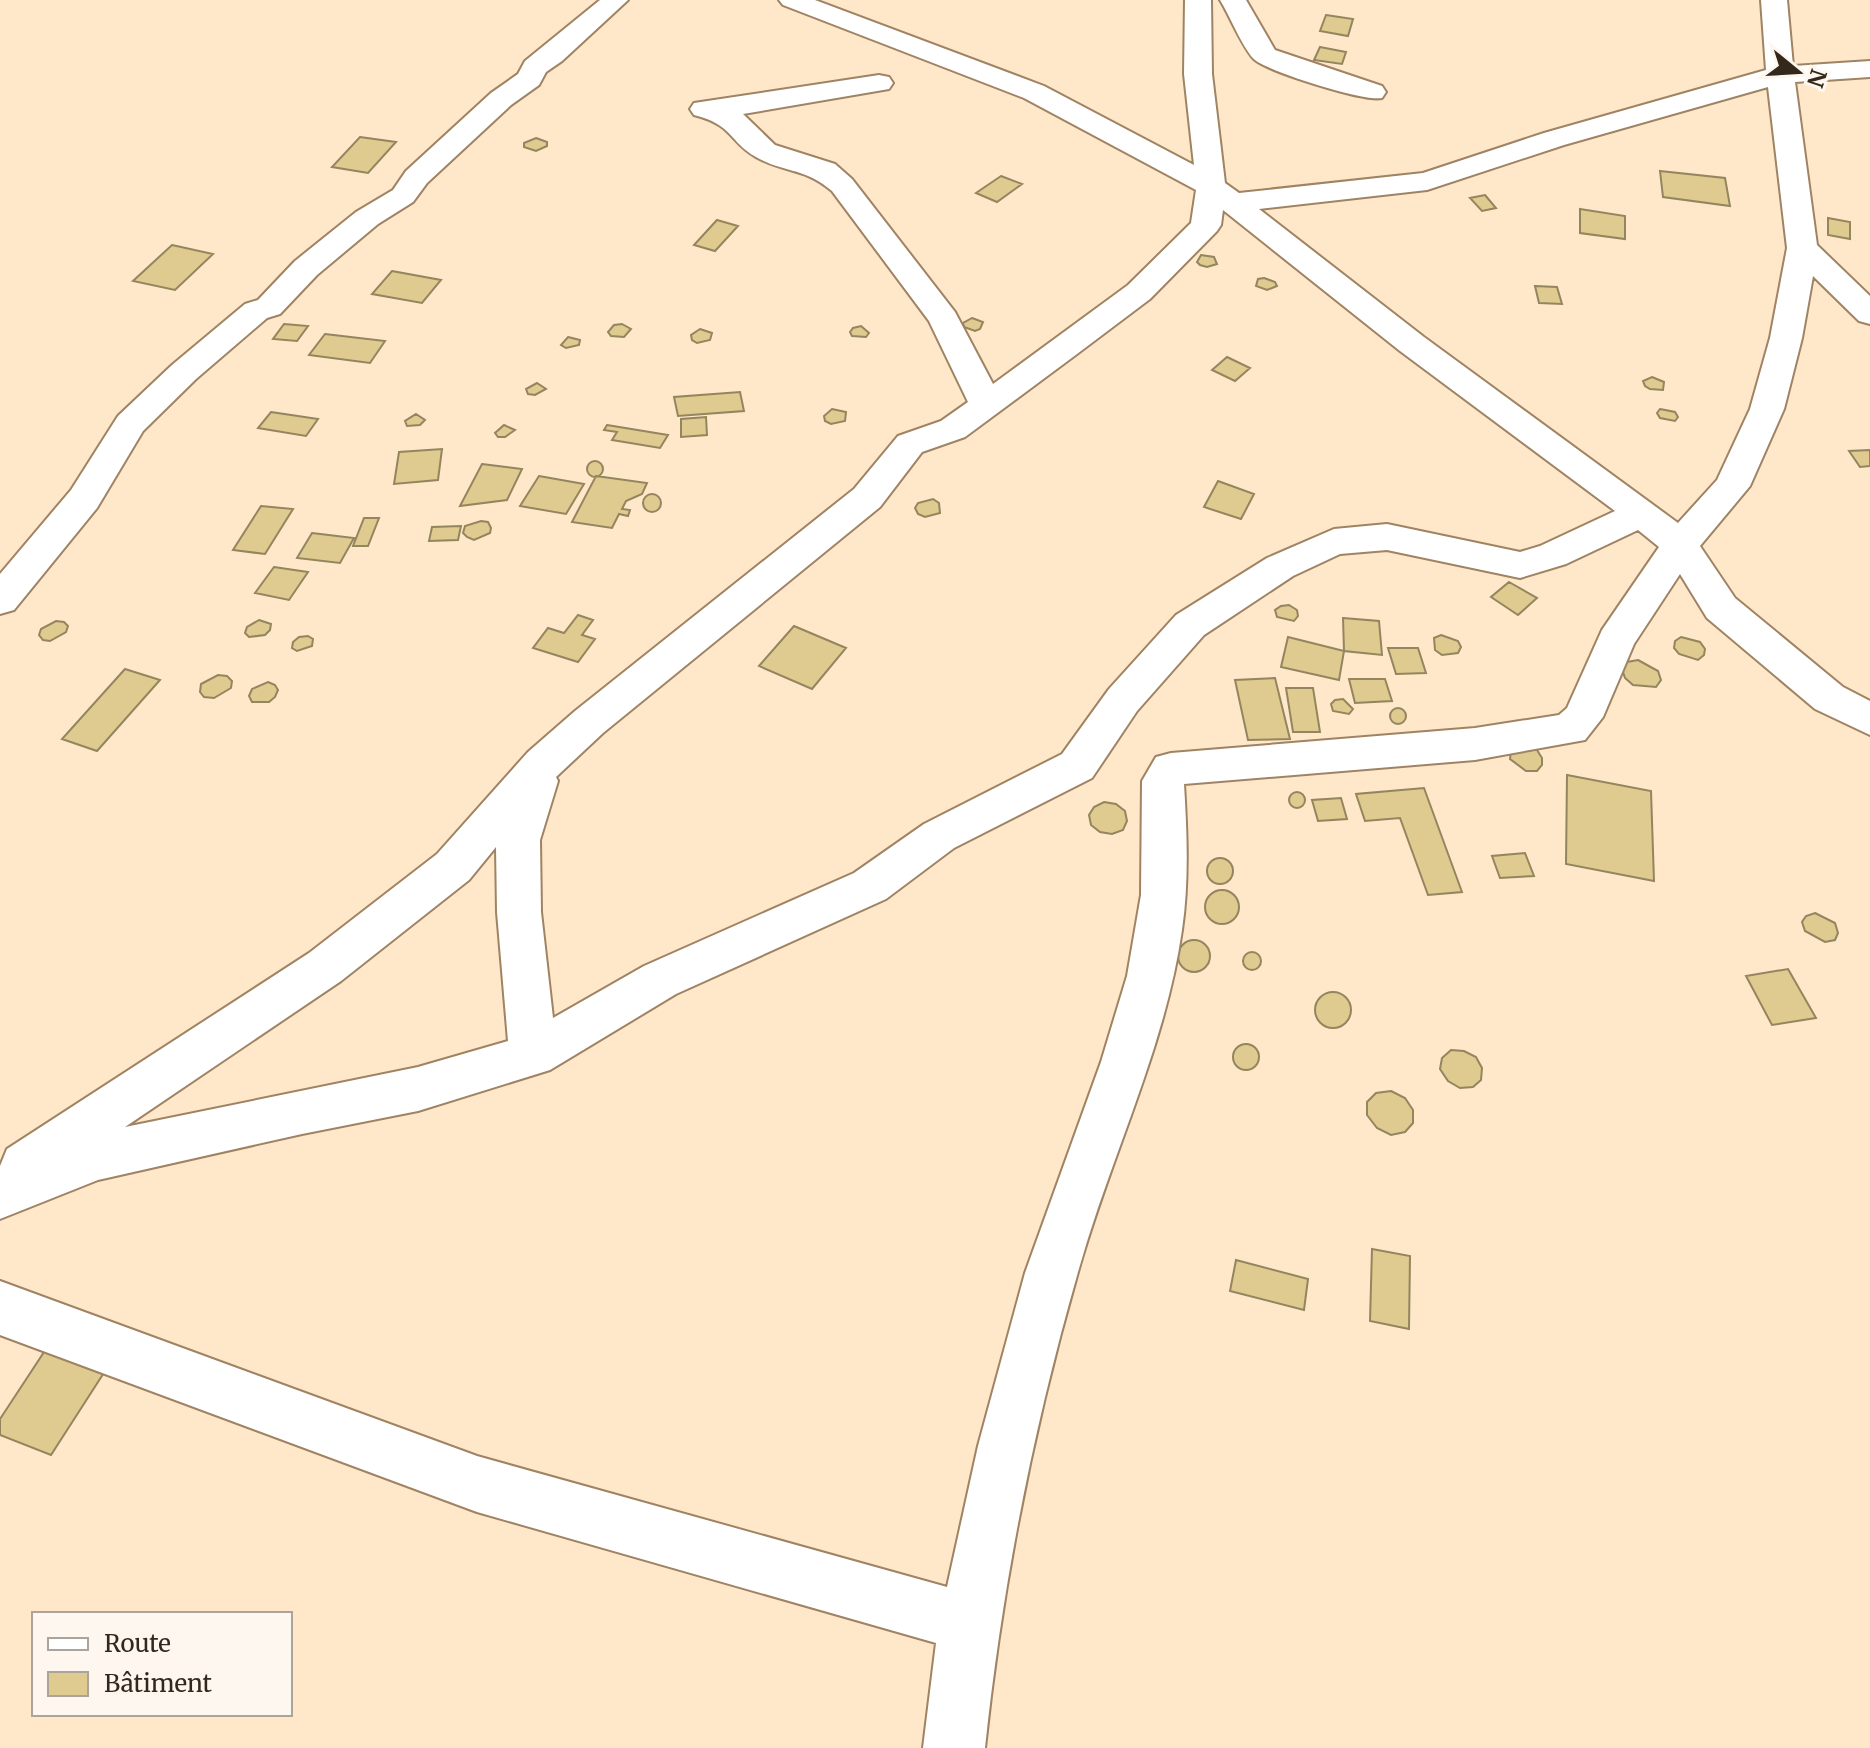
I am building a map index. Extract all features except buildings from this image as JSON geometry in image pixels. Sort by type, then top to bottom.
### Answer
[{"type":"street","points":[[0,600],[84,499],[130,424],[184,372],[256,311],[276,301],[306,268],[367,218],[403,196],[416,177],[501,99],[529,79],[535,67],[615,0]]},
{"type":"street","points":[[792,0],[1034,92],[1222,194],[1412,344],[1642,513],[1680,545],[1721,608],[1829,698],[1870,719]]},
{"type":"street","points":[[0,1183],[325,967],[453,867],[543,764],[589,722],[867,498],[910,444],[953,429],[1139,292],[1206,225],[1222,194],[1198,74],[1198,0]]},
{"type":"street","points":[[1233,0],[1265,55],[1372,92]]},
{"type":"street","points":[[954,1748],[970,1623],[999,1484],[1052,1271],[1135,1029],[1160,931],[1165,842],[1163,781],[1166,772],[1171,769],[1475,744],[1571,729],[1583,717],[1616,640],[1680,545],[1732,486],[1754,444],[1767,409],[1786,338],[1802,248],[1780,75],[1774,0]]},
{"type":"street","points":[[1222,194],[1427,181],[1554,139],[1780,75],[1867,68]]},
{"type":"street","points":[[879,83],[708,109],[735,121],[765,151],[825,170],[842,185],[944,319],[986,404]]},
{"type":"street","points":[[1802,248],[1870,314]]},
{"type":"street","points":[[0,1195],[97,1157],[418,1089],[533,1055],[660,980],[870,886],[939,836],[1077,766],[1123,700],[1190,625],[1280,567],[1334,542],[1387,537],[1520,565],[1553,555],[1642,513]]},
{"type":"street","points":[[533,1055],[519,912],[518,840],[543,764]]},
{"type":"street","points":[[0,1308],[477,1484],[970,1623]]}]
